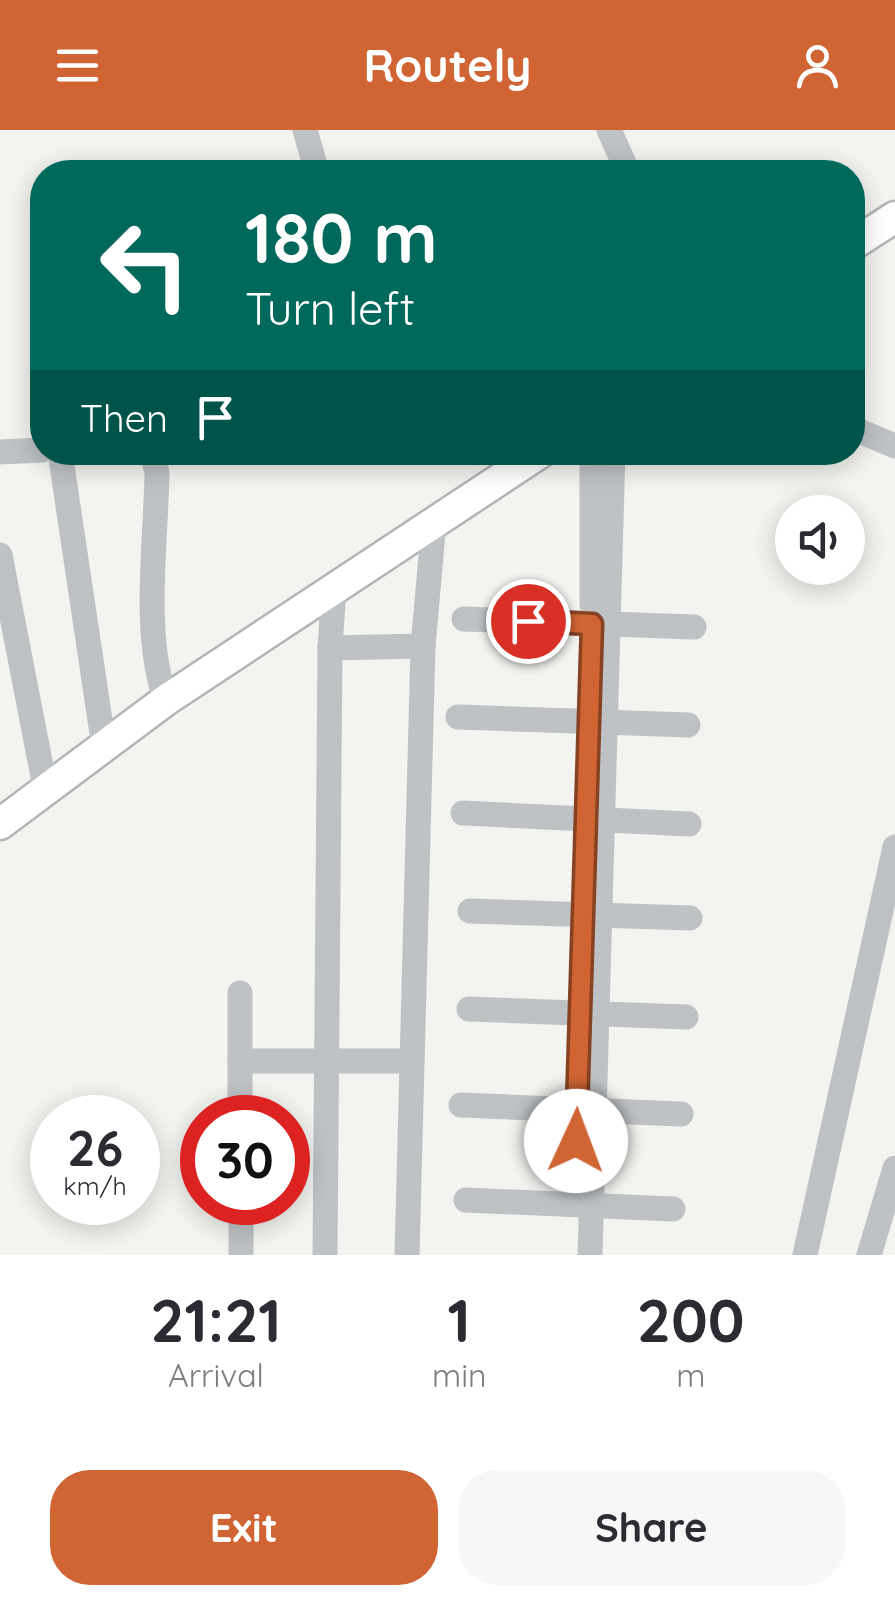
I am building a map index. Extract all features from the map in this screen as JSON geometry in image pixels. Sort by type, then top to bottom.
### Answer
[{"type":"main road","points":[[865,236],[895,216]]},
{"type":"main road","points":[[0,824],[166,700],[522,465]]},
{"type":"street","points":[[305,130],[314,160]]},
{"type":"street","points":[[609,130],[623,160]]},
{"type":"street","points":[[865,433],[895,446]]},
{"type":"street","points":[[0,452],[30,451]]},
{"type":"street","points":[[62,465],[104,747]]},
{"type":"street","points":[[156,465],[153,644],[157,675],[166,700]]},
{"type":"street","points":[[593,465],[600,624]]},
{"type":"street","points":[[590,1255],[583,1205],[593,820],[600,624],[612,465]]},
{"type":"street","points":[[407,1255],[422,646],[434,522]]},
{"type":"street","points":[[0,555],[46,792]]},
{"type":"street","points":[[325,1255],[330,648],[334,588]]},
{"type":"street","points":[[464,619],[694,627]]},
{"type":"street","points":[[330,648],[422,646]]},
{"type":"street","points":[[458,717],[688,724]]},
{"type":"street","points":[[463,813],[689,824]]},
{"type":"street","points":[[804,1255],[895,847]]},
{"type":"street","points":[[470,911],[690,918]]},
{"type":"street","points":[[240,993],[240,1095]]},
{"type":"street","points":[[469,1009],[686,1017]]},
{"type":"street","points":[[240,1061],[412,1061]]},
{"type":"street","points":[[462,1105],[681,1114]]},
{"type":"street","points":[[868,1255],[895,1168]]},
{"type":"street","points":[[466,1200],[673,1208]]},
{"type":"street","points":[[573,1255],[583,1205]]},
{"type":"street","points":[[241,1225],[241,1255]]},
{"type":"route","points":[[528,621],[592,624],[576,1141]]}]
